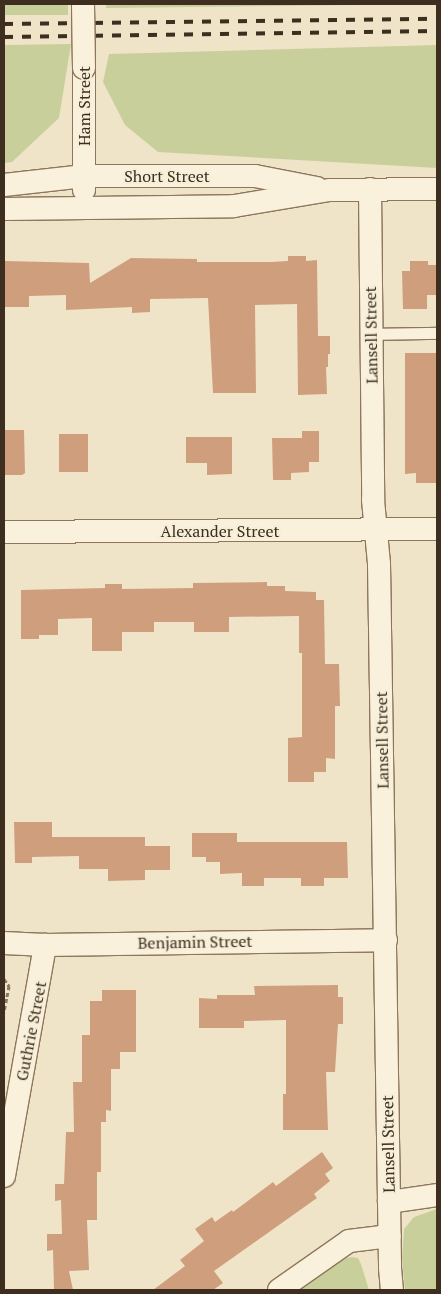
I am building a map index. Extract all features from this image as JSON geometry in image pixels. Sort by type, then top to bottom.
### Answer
[{"type":"street","name":"Ham Street","points":[[83,4],[84,208]]},
{"type":"street","name":"Short Street","points":[[4,185],[84,176],[255,176],[330,190]]},
{"type":"street","name":"Lansell Street","points":[[370,189],[370,334],[376,530],[380,574],[389,1202],[392,1290]]},
{"type":"street","name":"Short Street","points":[[4,209],[234,206],[330,190],[437,189]]},
{"type":"street","name":"Alexander Street","points":[[4,532],[437,529]]},
{"type":"street","name":"Benjamin Street","points":[[4,943],[45,945],[386,940]]},
{"type":"street","name":"Guthrie Street","points":[[4,1176],[45,945]]},
{"type":"street","points":[[389,1202],[437,1195]]},
{"type":"street","points":[[278,1290],[349,1241],[390,1236]]},
{"type":"lane","points":[[370,334],[437,333]]},
{"type":"path","points":[[4,979],[8,986],[4,1012]]},
{"type":"green space","points":[[4,4],[68,4],[68,15],[4,15]]},
{"type":"green space","points":[[106,4],[437,4],[106,8]]},
{"type":"green space","points":[[71,44],[59,118],[12,162],[4,163],[4,45]]},
{"type":"green space","points":[[437,45],[437,168],[158,152],[125,125],[103,82],[109,54]]},
{"type":"green space","points":[[437,1209],[437,1290],[405,1290],[402,1259],[404,1229],[414,1217]]},
{"type":"green space","points":[[358,1258],[369,1290],[300,1290],[343,1259]]},
{"type":"building","points":[[288,256],[306,256],[306,261],[317,260],[318,336],[330,336],[330,354],[328,354],[328,367],[326,367],[327,394],[298,395],[297,304],[255,305],[256,393],[213,393],[208,298],[150,299],[150,312],[132,313],[132,307],[66,310],[66,295],[29,296],[29,307],[4,307],[5,261],[89,263],[90,283],[131,258],[197,259],[197,262],[271,262],[288,261]]},
{"type":"building","points":[[410,261],[428,261],[428,265],[437,265],[437,295],[427,295],[427,309],[403,309],[402,271],[410,271]]},
{"type":"building","points":[[405,353],[437,353],[437,483],[416,483],[416,473],[405,474]]},
{"type":"building","points":[[4,430],[24,430],[25,473],[22,475],[4,475]]},
{"type":"building","points":[[302,431],[319,431],[319,462],[309,462],[309,472],[291,473],[291,480],[273,480],[272,438],[302,438]]},
{"type":"building","points":[[59,434],[88,434],[88,472],[59,472]]},
{"type":"building","points":[[186,437],[232,437],[232,474],[207,475],[207,463],[186,463]]},
{"type":"building","points":[[267,582],[267,586],[285,586],[285,591],[316,592],[316,600],[324,600],[325,664],[339,664],[340,706],[335,706],[335,759],[326,758],[326,772],[314,772],[314,782],[288,782],[288,738],[302,737],[302,653],[299,653],[299,616],[229,617],[229,632],[194,632],[194,622],[154,622],[154,632],[122,632],[122,651],[92,651],[92,618],[58,619],[58,635],[39,635],[39,639],[21,639],[21,590],[105,588],[105,584],[122,584],[122,589],[193,588],[193,583]]},
{"type":"building","points":[[14,822],[52,822],[52,837],[145,837],[145,846],[170,846],[170,870],[145,870],[145,880],[108,881],[108,869],[79,869],[79,856],[32,857],[32,863],[15,863]]},
{"type":"building","points":[[192,833],[237,833],[237,842],[347,842],[348,878],[324,878],[324,886],[301,886],[301,878],[264,878],[264,886],[242,886],[242,873],[220,874],[220,862],[206,862],[206,857],[192,857]]},
{"type":"building","points":[[338,985],[338,997],[343,997],[343,1024],[338,1024],[335,1072],[326,1072],[328,1130],[283,1130],[283,1094],[286,1094],[286,1020],[244,1021],[244,1028],[199,1028],[199,998],[217,999],[217,995],[255,995],[254,986]]},
{"type":"building","points":[[102,990],[136,990],[136,1052],[120,1052],[120,1069],[111,1069],[111,1111],[106,1110],[106,1122],[101,1122],[101,1172],[97,1172],[97,1220],[87,1220],[89,1270],[69,1271],[73,1290],[54,1290],[53,1250],[47,1251],[47,1234],[62,1234],[61,1200],[55,1201],[55,1184],[64,1184],[66,1132],[74,1132],[73,1082],[82,1082],[82,1035],[90,1035],[90,1001],[102,1001]]},
{"type":"building","points":[[322,1152],[333,1168],[325,1174],[330,1181],[314,1194],[317,1198],[214,1271],[223,1283],[213,1290],[153,1290],[185,1266],[180,1260],[204,1241],[195,1229],[212,1217],[215,1222],[232,1210],[233,1212],[273,1182],[276,1186]]},
{"type":"railway","points":[[4,24],[437,19]]},
{"type":"railway","points":[[4,37],[437,31]]}]
